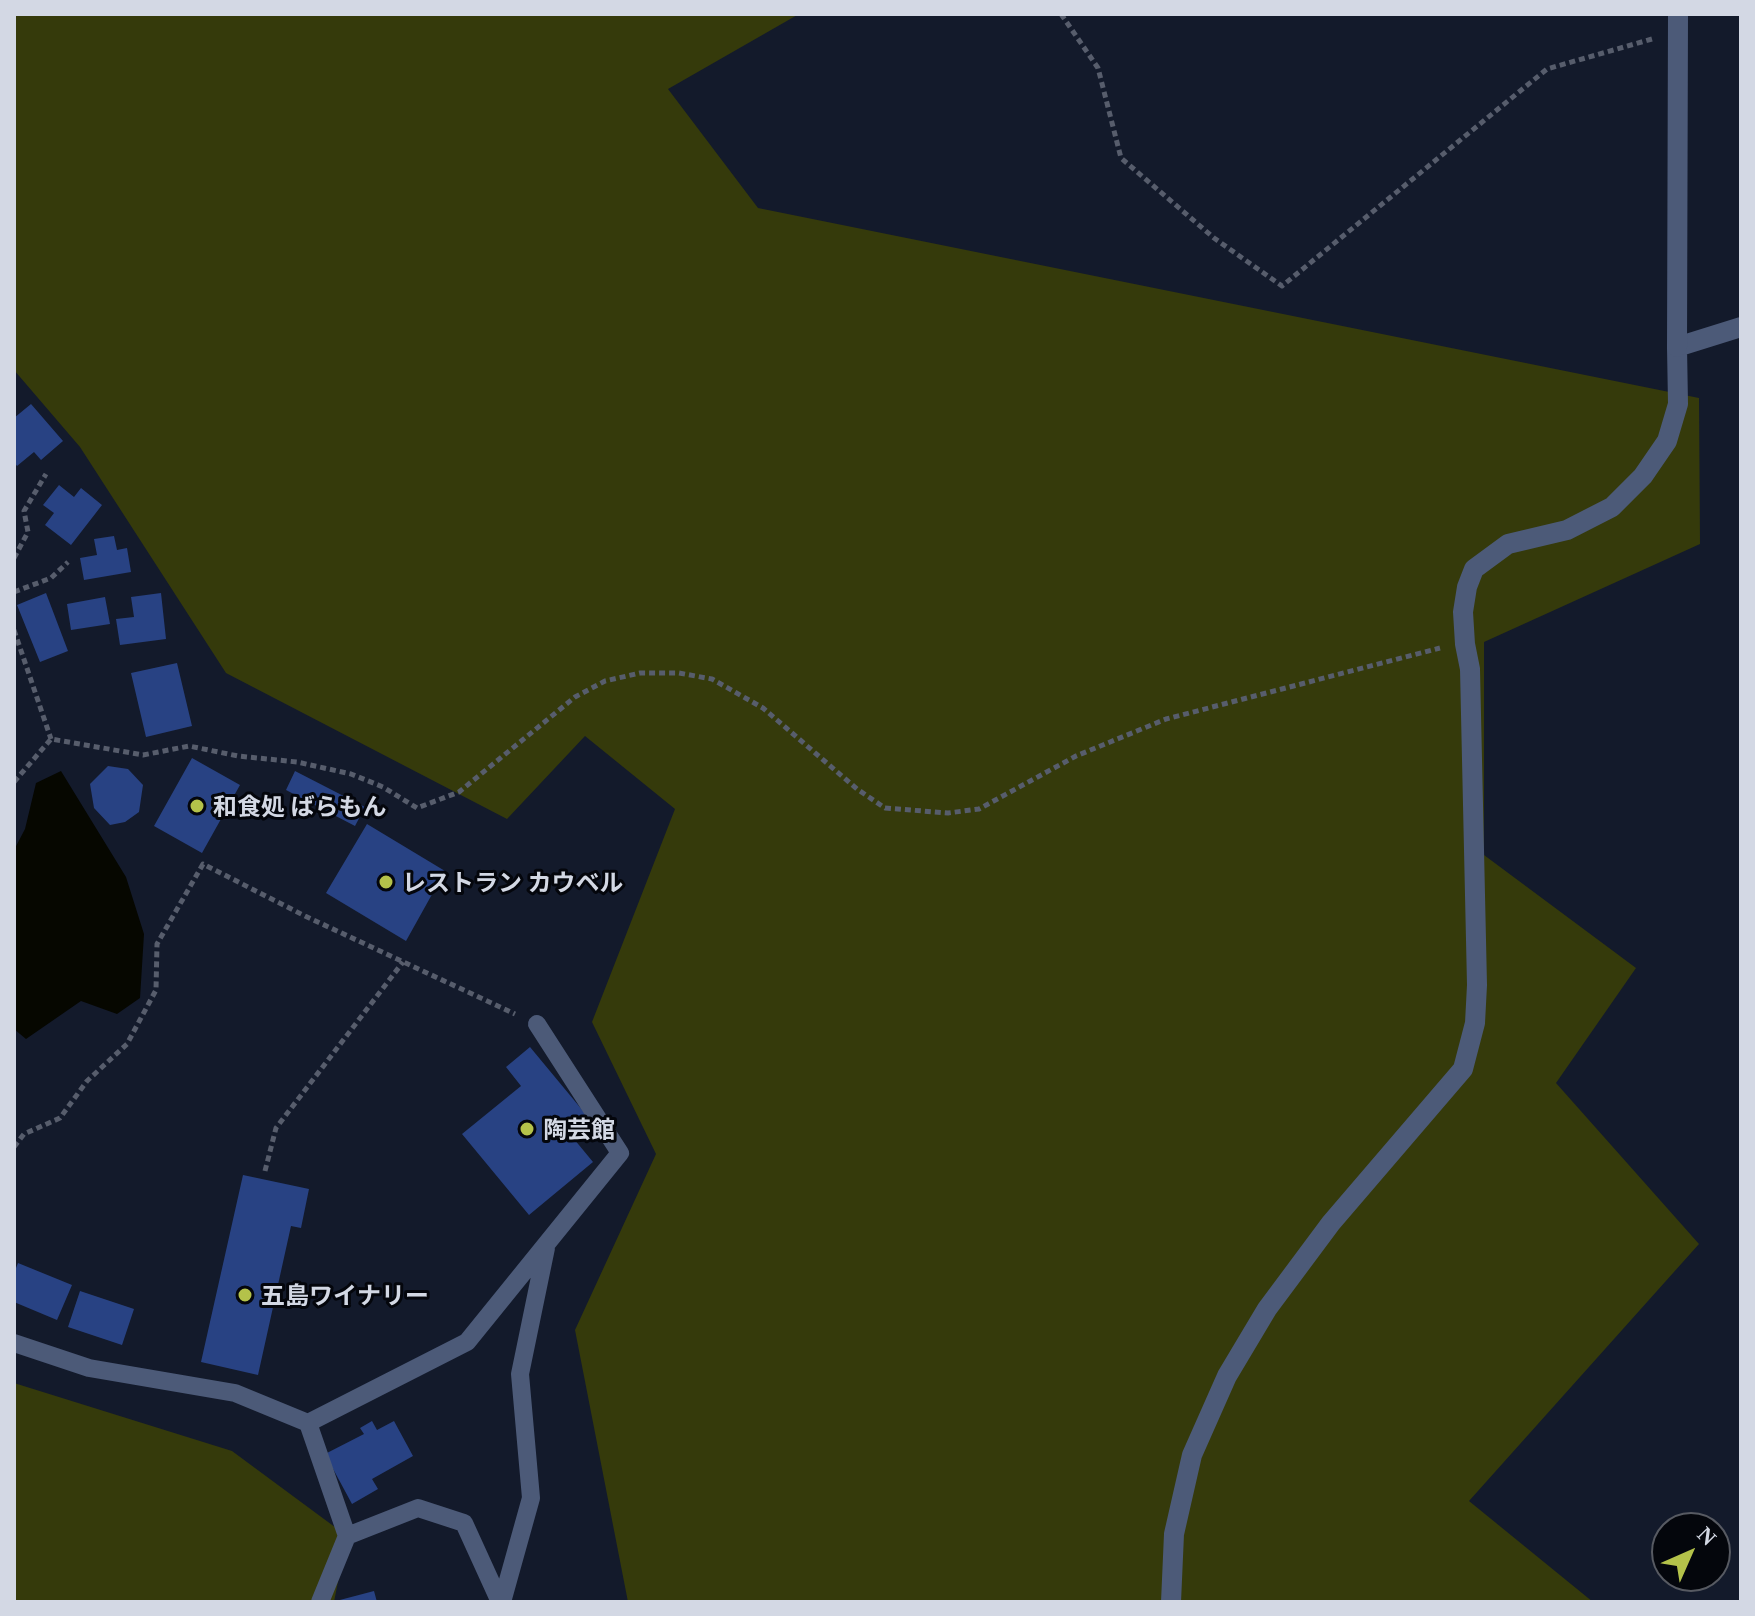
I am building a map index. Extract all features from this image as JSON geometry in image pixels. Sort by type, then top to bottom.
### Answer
[{"type":"street","points":[[1171,1602],[1174,1534],[1192,1455],[1227,1376],[1267,1309],[1331,1223],[1463,1069],[1475,1023],[1477,985],[1470,669],[1465,644],[1465,600],[1474,569],[1508,544],[1567,530],[1612,507],[1643,476],[1667,441],[1678,404],[1679,23]]},
{"type":"street","points":[[1677,347],[1741,327]]},
{"type":"lane","points":[[308,1423],[467,1342],[620,1153],[537,1024]]},
{"type":"lane","points":[[501,1602],[531,1498],[520,1374],[546,1245]]},
{"type":"lane","points":[[14,1343],[89,1368],[235,1393],[308,1423],[347,1536],[320,1602]]},
{"type":"lane","points":[[347,1536],[418,1508],[464,1523],[501,1602]]},
{"type":"path","points":[[1061,14],[1098,68],[1121,158],[1214,238],[1282,286],[1547,69],[1679,23]]},
{"type":"path","points":[[15,554],[28,532],[24,511],[46,474]]},
{"type":"path","points":[[14,592],[51,578],[68,562]]},
{"type":"path","points":[[14,630],[51,739]]},
{"type":"path","points":[[51,739],[143,755],[189,746],[238,756],[297,762],[351,774],[383,787],[417,808],[459,792],[575,697],[605,681],[640,673],[679,673],[712,679],[763,708],[857,789],[885,808],[948,813],[979,809],[1076,756],[1166,719],[1432,649],[1465,644]]},
{"type":"path","points":[[14,782],[51,739]]},
{"type":"path","points":[[14,1147],[24,1134],[60,1118],[87,1081],[127,1044],[156,990],[157,944],[203,864],[537,1024]]},
{"type":"path","points":[[265,1171],[276,1128],[403,962]]},
{"type":"green space","points":[[14,14],[799,14],[668,89],[758,208],[1699,398],[1700,544],[1484,642],[1484,855],[1636,968],[1556,1083],[1699,1244],[1469,1501],[1593,1602],[628,1602],[575,1330],[656,1154],[592,1022],[675,809],[585,736],[507,819],[226,673],[80,447],[14,370]]},
{"type":"green space","points":[[14,1383],[232,1451],[347,1536],[334,1602],[14,1602]]},
{"type":"shaded area","points":[[61,771],[126,877],[144,934],[140,998],[117,1014],[81,1001],[26,1039],[14,1029],[14,850],[25,829],[36,783]]},
{"type":"building","points":[[31,404],[63,441],[41,460],[34,452],[17,466],[14,462],[14,418]]},
{"type":"building","points":[[59,485],[74,497],[81,488],[102,505],[71,545],[45,525],[54,513],[43,505]]},
{"type":"building","points":[[114,536],[117,550],[127,548],[131,572],[84,580],[80,558],[97,555],[94,539]]},
{"type":"building","points":[[46,593],[68,651],[40,662],[17,605]]},
{"type":"building","points":[[161,593],[166,639],[120,645],[116,619],[134,617],[131,597]]},
{"type":"building","points":[[105,597],[110,624],[71,630],[67,604]]},
{"type":"building","points":[[177,663],[192,726],[146,737],[131,673]]},
{"type":"building","name":"和食処 ばらもん","points":[[192,758],[240,785],[202,853],[154,826]]},
{"type":"building","points":[[108,766],[128,769],[143,785],[139,812],[125,822],[110,825],[94,808],[90,784]]},
{"type":"building","points":[[295,771],[365,807],[355,826],[286,790]]},
{"type":"building","name":"レストラン カウベル","points":[[367,824],[445,871],[406,941],[326,893]]},
{"type":"building","name":"陶芸館","points":[[530,1047],[593,1123],[574,1139],[593,1162],[529,1215],[462,1134],[521,1086],[506,1067]]},
{"type":"building","name":"五島ワイナリー","points":[[243,1175],[309,1189],[301,1228],[291,1226],[258,1375],[201,1362]]},
{"type":"building","points":[[18,1263],[72,1285],[57,1320],[14,1302],[14,1273]]},
{"type":"building","points":[[80,1291],[134,1309],[122,1345],[68,1327]]},
{"type":"building","points":[[372,1421],[377,1430],[394,1421],[413,1456],[372,1479],[378,1489],[352,1504],[325,1454],[364,1434],[360,1428]]},
{"type":"building","points":[[374,1591],[377,1602],[336,1601]]},
{"type":"place","name":"和食処 ばらもん","points":[[197,806]]},
{"type":"place","name":"レストラン カウベル","points":[[386,882]]},
{"type":"place","name":"陶芸館","points":[[527,1129]]},
{"type":"place","name":"五島ワイナリー","points":[[245,1295]]}]
